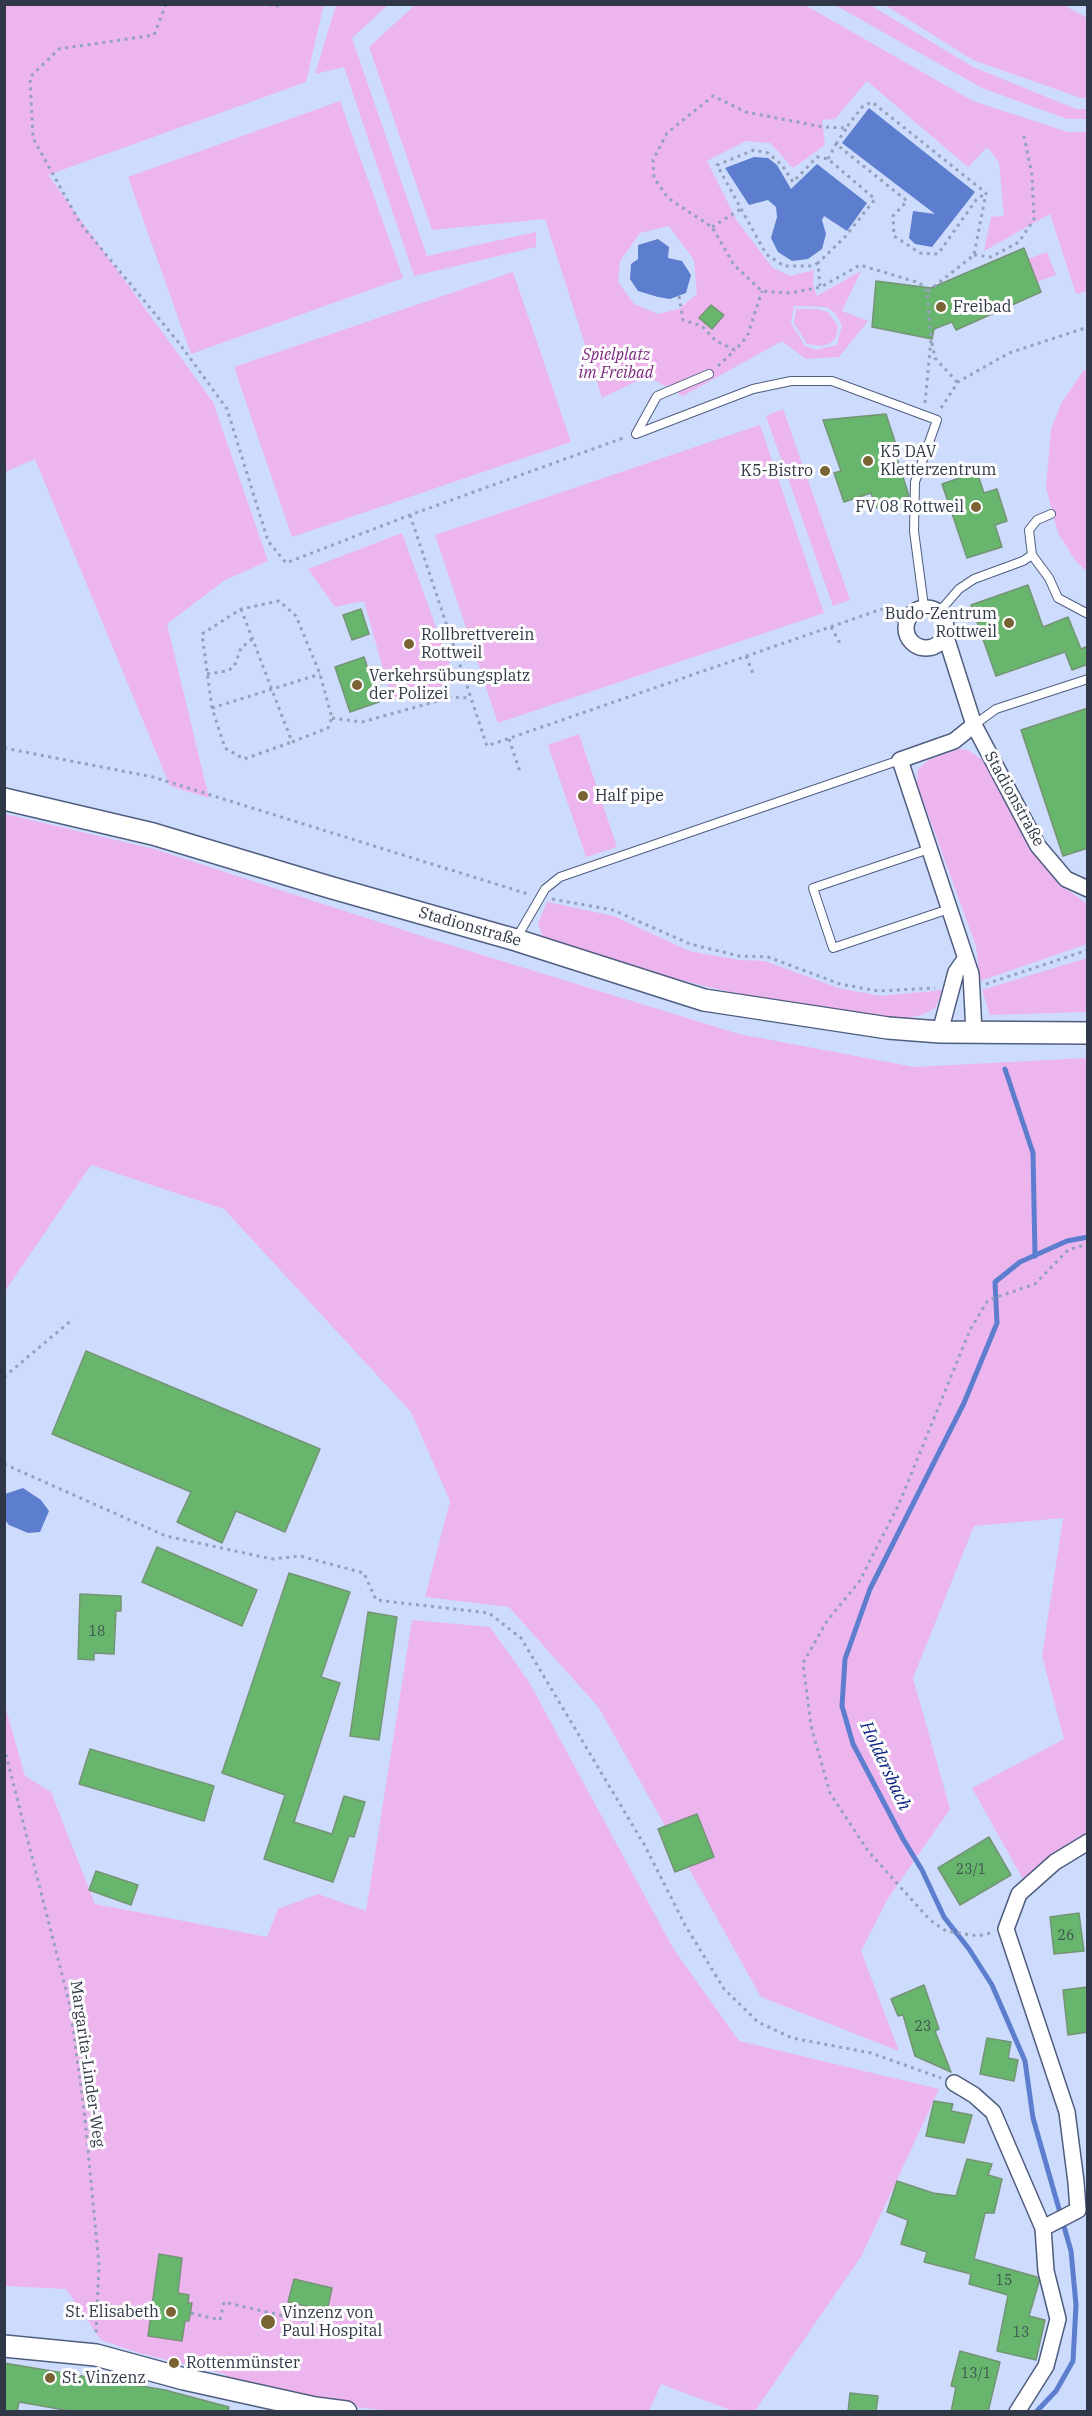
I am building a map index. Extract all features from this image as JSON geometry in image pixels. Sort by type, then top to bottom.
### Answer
[{"type":"street","points":[[932,610],[944,619],[945,634],[935,646],[919,647],[912,643],[906,629],[911,614],[932,610]]},
{"type":"street","name":"Stadionstraße","points":[[945,634],[974,725],[1038,846],[1066,879],[1088,889]]},
{"type":"street","points":[[974,725],[954,741],[900,760],[971,974],[974,1032]]},
{"type":"street","name":"Stadionstraße","points":[[4,799],[153,834],[516,940],[704,1000],[888,1028],[940,1032],[1088,1033]]},
{"type":"street","points":[[940,1032],[956,972],[965,959]]},
{"type":"street","points":[[1048,2225],[1078,2210],[1067,2112],[1005,1929],[1019,1894],[1055,1862],[1088,1842]]},
{"type":"street","points":[[954,2083],[974,2095],[993,2112],[1048,2225],[1046,2271],[1058,2319],[1046,2366],[1017,2412]]},
{"type":"street","points":[[4,2346],[96,2355],[184,2379],[315,2408],[346,2412]]},
{"type":"lane","points":[[636,434],[657,396],[709,375]]},
{"type":"lane","points":[[636,434],[753,389],[791,381],[832,381],[937,420],[915,482],[914,531],[932,610],[974,579],[1023,561],[1032,555]]},
{"type":"lane","points":[[1051,514],[1037,520],[1029,530],[1032,555],[1049,578],[1058,598],[1088,614]]},
{"type":"lane","points":[[974,725],[996,709],[1088,679]]},
{"type":"lane","points":[[516,940],[545,888],[560,877],[900,760]]},
{"type":"lane","points":[[929,849],[813,888],[833,948],[949,909]]},
{"type":"path","points":[[166,4],[154,35],[59,49],[30,77],[33,138],[80,223],[178,343],[227,409],[268,541],[286,563],[410,514],[636,434]]},
{"type":"path","points":[[261,4],[280,6],[283,4]]},
{"type":"path","points":[[846,128],[824,128],[746,112],[713,96],[667,133],[653,160],[654,178],[668,198],[712,227],[734,265],[762,291],[790,293],[820,287],[860,265],[920,283],[927,292],[935,358],[958,382]]},
{"type":"path","points":[[828,159],[846,128],[863,106],[872,102],[987,194]]},
{"type":"path","points":[[975,255],[991,257],[1019,242],[1034,219],[1032,175],[1023,131]]},
{"type":"path","points":[[836,144],[907,201],[893,216],[894,236],[920,253],[938,254],[976,200],[987,194]]},
{"type":"path","points":[[754,150],[768,153],[782,165],[793,182],[817,157],[828,159],[875,199],[845,237],[812,266],[784,266],[766,255],[741,209],[717,165],[754,150]]},
{"type":"path","points":[[927,292],[975,255],[987,194]]},
{"type":"path","points":[[712,227],[741,209]]},
{"type":"path","points":[[818,263],[820,287]]},
{"type":"path","points":[[679,296],[682,320],[702,326],[716,341],[735,350],[747,337],[762,291]]},
{"type":"path","points":[[937,420],[942,406],[958,382],[1009,353],[1088,327]]},
{"type":"path","points":[[923,415],[932,339]]},
{"type":"path","points":[[410,514],[469,698],[487,746],[885,608],[906,629]]},
{"type":"path","points":[[279,602],[296,616],[320,674],[332,718],[328,728],[244,759],[225,748],[212,708],[207,674],[202,634],[241,609],[279,602]]},
{"type":"path","points":[[241,609],[292,742]]},
{"type":"path","points":[[831,627],[841,645]]},
{"type":"path","points":[[207,674],[227,671],[234,667],[241,648],[252,639]]},
{"type":"path","points":[[746,656],[754,676]]},
{"type":"path","points":[[212,708],[320,674]]},
{"type":"path","points":[[332,718],[362,722],[452,697],[469,698]]},
{"type":"path","points":[[509,739],[520,772]]},
{"type":"path","points":[[4,748],[153,777],[540,896],[614,910],[690,944],[739,956],[768,957],[840,984],[878,991],[953,987]]},
{"type":"path","points":[[972,987],[1088,950]]},
{"type":"path","points":[[978,1935],[946,1930],[930,1920],[868,1851],[830,1793],[811,1726],[803,1663],[827,1621],[859,1582],[899,1504],[970,1330],[988,1300],[1035,1284],[1068,1250],[1088,1245]]},
{"type":"path","points":[[4,1377],[73,1319]]},
{"type":"path","points":[[4,1464],[166,1536],[272,1559],[300,1556],[364,1573],[376,1600],[489,1613],[521,1638],[645,1846],[686,1925],[724,1989],[758,2022],[792,2038],[870,2053],[954,2083]]},
{"type":"path","name":"Margarita-Linder-Weg","points":[[4,1748],[70,2006],[84,2109],[99,2265],[96,2355]]},
{"type":"path","points":[[191,2313],[220,2320],[224,2302],[309,2322],[313,2307]]},
{"type":"green space","points":[[5,4],[326,5],[323,8],[306,82],[48,175],[213,402],[268,561],[225,580],[167,624],[209,798],[170,786],[35,459],[5,472]]},
{"type":"green space","points":[[336,5],[388,5],[352,38],[427,256],[536,232],[536,247],[414,276],[344,67],[315,74]]},
{"type":"green space","name":"Spielplatz im Freibad","points":[[415,5],[805,5],[973,101],[1068,132],[1087,132],[1087,291],[1076,294],[1050,214],[984,251],[991,217],[1004,216],[999,162],[987,147],[968,167],[867,81],[835,119],[822,120],[825,145],[793,168],[770,143],[746,141],[707,161],[737,221],[773,268],[790,276],[814,270],[813,283],[817,296],[861,271],[842,311],[868,321],[839,357],[806,359],[782,341],[683,396],[647,376],[602,398],[545,219],[432,230],[369,47]],"holes":[[[669,226],[694,260],[697,294],[679,309],[658,314],[634,304],[618,282],[620,261],[640,233]],[[794,306],[827,307],[835,313],[842,325],[837,345],[816,350],[805,346],[791,323]]]},
{"type":"green space","points":[[835,5],[870,5],[973,67],[1076,109],[1087,109],[1087,119],[1067,119],[982,88]]},
{"type":"green space","points":[[885,5],[1064,5],[1087,18],[1087,98],[1081,98],[973,60]]},
{"type":"green space","points":[[340,101],[403,278],[191,354],[128,177]]},
{"type":"green space","points":[[1047,252],[1056,275],[1037,282],[1028,259]]},
{"type":"green space","points":[[513,272],[571,442],[292,537],[234,367]]},
{"type":"green space","points":[[796,309],[817,309],[828,312],[838,326],[836,337],[831,343],[821,346],[807,344],[794,323]]},
{"type":"green space","points":[[1087,369],[1087,572],[1075,560],[1058,533],[1046,488],[1051,429],[1061,404],[1083,371]]},
{"type":"green space","points":[[783,409],[850,600],[833,606],[766,416]]},
{"type":"green space","points":[[760,425],[824,613],[498,723],[435,535]]},
{"type":"green space","name":"Rollbrettverein Rottweil","points":[[402,533],[456,682],[392,701],[364,601],[335,607],[308,569]]},
{"type":"green space","name":"Half pipe","points":[[579,734],[617,847],[586,857],[548,745]]},
{"type":"green space","points":[[958,749],[968,750],[984,761],[1033,851],[1060,884],[1087,904],[1087,944],[980,981],[976,946],[917,784],[918,769],[929,760]]},
{"type":"green space","points":[[5,814],[154,849],[440,942],[739,1034],[914,1067],[1087,1058],[1087,1837],[1024,1881],[972,1788],[1064,1739],[1042,1656],[1063,1518],[974,1526],[913,1678],[950,1809],[887,1900],[861,1951],[899,2051],[761,1997],[599,1708],[509,1607],[425,1597],[450,1501],[411,1412],[224,1209],[91,1165],[5,1291]]},
{"type":"green space","points":[[547,902],[614,916],[689,951],[739,960],[765,961],[838,988],[881,996],[943,990],[935,1008],[922,1015],[906,1018],[867,1016],[761,999],[657,974],[544,939],[538,924]]},
{"type":"green space","points":[[1087,958],[1087,1012],[990,1015],[982,990]]},
{"type":"green space","points":[[412,1620],[490,1627],[529,1682],[673,1948],[739,2041],[939,2089],[862,2255],[755,2411],[733,2411],[661,2384],[649,2411],[399,2412],[348,2406],[237,2385],[224,2374],[139,2353],[101,2340],[66,2289],[5,2286],[4,1702],[25,1776],[51,1792],[95,1904],[267,1937],[278,1909],[318,1894],[366,1911]]},
{"type":"water","points":[[869,108],[975,192],[932,247],[915,244],[909,238],[913,211],[935,214],[842,143]]},
{"type":"water","points":[[754,157],[768,158],[777,165],[791,189],[817,164],[867,203],[847,231],[824,216],[822,220],[826,234],[822,249],[808,259],[792,261],[778,252],[771,238],[777,217],[776,207],[768,200],[749,205],[725,168]]},
{"type":"water","points":[[658,239],[669,247],[668,258],[682,261],[691,275],[686,293],[670,299],[638,291],[630,279],[631,264],[638,259],[638,245]]},
{"type":"water","points":[[23,1488],[41,1500],[49,1511],[40,1532],[28,1533],[9,1525],[5,1520],[5,1494]]},
{"type":"building","name":"Freibad","points":[[1024,248],[1041,292],[956,330],[952,322],[934,329],[932,339],[872,327],[876,281],[931,288]]},
{"type":"building","points":[[711,305],[724,315],[712,329],[699,318]]},
{"type":"building","name":"K5 DAV Kletterzentrum","points":[[886,414],[909,496],[876,508],[871,493],[844,502],[834,473],[841,471],[823,420]]},
{"type":"building","name":"FV 08 Rottweil","points":[[977,472],[984,493],[997,489],[1007,521],[995,525],[1002,547],[967,558],[942,484]]},
{"type":"building","name":"Budo-Zentrum Rottweil","points":[[1028,585],[1043,627],[1068,617],[1081,649],[1088,646],[1088,664],[1072,670],[1065,652],[996,676],[971,605]]},
{"type":"building","points":[[361,609],[369,634],[352,640],[343,615]]},
{"type":"building","name":"Verkehrsübungsplatz der Polizei","points":[[364,657],[379,702],[350,712],[335,667]]},
{"type":"building","points":[[1088,708],[1088,848],[1063,856],[1021,730]]},
{"type":"building","points":[[86,1351],[320,1449],[285,1532],[236,1511],[222,1543],[177,1522],[191,1492],[52,1434]]},
{"type":"building","points":[[157,1547],[257,1590],[242,1626],[142,1582]]},
{"type":"building","points":[[289,1573],[350,1592],[321,1677],[340,1683],[294,1822],[332,1834],[344,1796],[365,1802],[354,1837],[349,1836],[333,1882],[264,1859],[285,1795],[222,1773]]},
{"type":"building","points":[[80,1594],[121,1596],[121,1611],[116,1611],[114,1654],[94,1653],[94,1660],[78,1659]]},
{"type":"building","points":[[368,1612],[397,1617],[379,1740],[350,1736]]},
{"type":"building","points":[[90,1749],[214,1786],[204,1821],[79,1784]]},
{"type":"building","points":[[697,1814],[714,1857],[675,1872],[658,1829]]},
{"type":"building","points":[[989,1837],[1011,1875],[960,1905],[938,1868]]},
{"type":"building","points":[[96,1871],[138,1885],[131,1905],[89,1890]]},
{"type":"building","points":[[1079,1913],[1084,1951],[1054,1954],[1050,1917]]},
{"type":"building","points":[[924,1985],[939,2029],[935,2031],[951,2072],[915,2056],[903,2015],[898,2016],[891,1999]]},
{"type":"building","points":[[1088,1987],[1088,2032],[1068,2035],[1063,1990]]},
{"type":"building","points":[[987,2038],[1011,2042],[1008,2058],[1018,2060],[1014,2081],[980,2074]]},
{"type":"building","points":[[934,2101],[953,2104],[951,2111],[972,2115],[964,2143],[926,2136]]},
{"type":"building","points":[[967,2159],[992,2164],[988,2175],[1002,2179],[994,2213],[985,2213],[974,2259],[1037,2277],[1039,2282],[1029,2316],[1045,2320],[1036,2360],[997,2351],[1008,2295],[969,2284],[971,2274],[924,2262],[927,2252],[901,2244],[908,2220],[887,2212],[897,2181],[933,2193],[956,2196]]},
{"type":"building","name":"St. Elisabeth","points":[[159,2254],[182,2258],[178,2293],[189,2295],[188,2303],[192,2303],[189,2321],[185,2321],[182,2341],[148,2336]]},
{"type":"building","points":[[294,2279],[332,2288],[327,2311],[288,2302]]},
{"type":"building","points":[[960,2351],[1000,2362],[988,2412],[951,2412],[956,2387],[951,2386]]},
{"type":"building","name":"St. Vinzenz","points":[[4,2363],[165,2390],[229,2407],[228,2412],[76,2412],[19,2402],[17,2412],[4,2412]]},
{"type":"building","points":[[850,2393],[878,2396],[876,2412],[848,2412]]},
{"type":"waterway","name":"Holdersbach","points":[[1005,1069],[1033,1153],[1035,1256]]},
{"type":"waterway","name":"Holdersbach","points":[[1036,2412],[1056,2391],[1073,2361],[1076,2305],[1071,2251],[1033,2118],[1025,2061],[992,1985],[969,1949],[944,1917],[922,1870],[853,1744],[842,1706],[845,1659],[870,1589],[964,1403],[997,1323],[995,1282],[1020,1262],[1067,1241],[1088,1237]]},
{"type":"place","name":"Freibad","points":[[941,307]]},
{"type":"place","name":"K5 DAV Kletterzentrum","points":[[868,461]]},
{"type":"place","name":"K5-Bistro","points":[[825,471]]},
{"type":"place","name":"FV 08 Rottweil","points":[[976,507]]},
{"type":"place","name":"Budo-Zentrum Rottweil","points":[[1009,623]]},
{"type":"place","name":"Rollbrettverein Rottweil","points":[[409,644]]},
{"type":"place","name":"Verkehrsübungsplatz der Polizei","points":[[357,685]]},
{"type":"place","name":"Half pipe","points":[[583,796]]},
{"type":"place","name":"St. Elisabeth","points":[[171,2312]]},
{"type":"place","name":"Vinzenz von Paul Hospital","points":[[268,2322]]},
{"type":"place","name":"Rottenmünster","points":[[174,2363]]},
{"type":"place","name":"St. Vinzenz","points":[[50,2378]]}]
